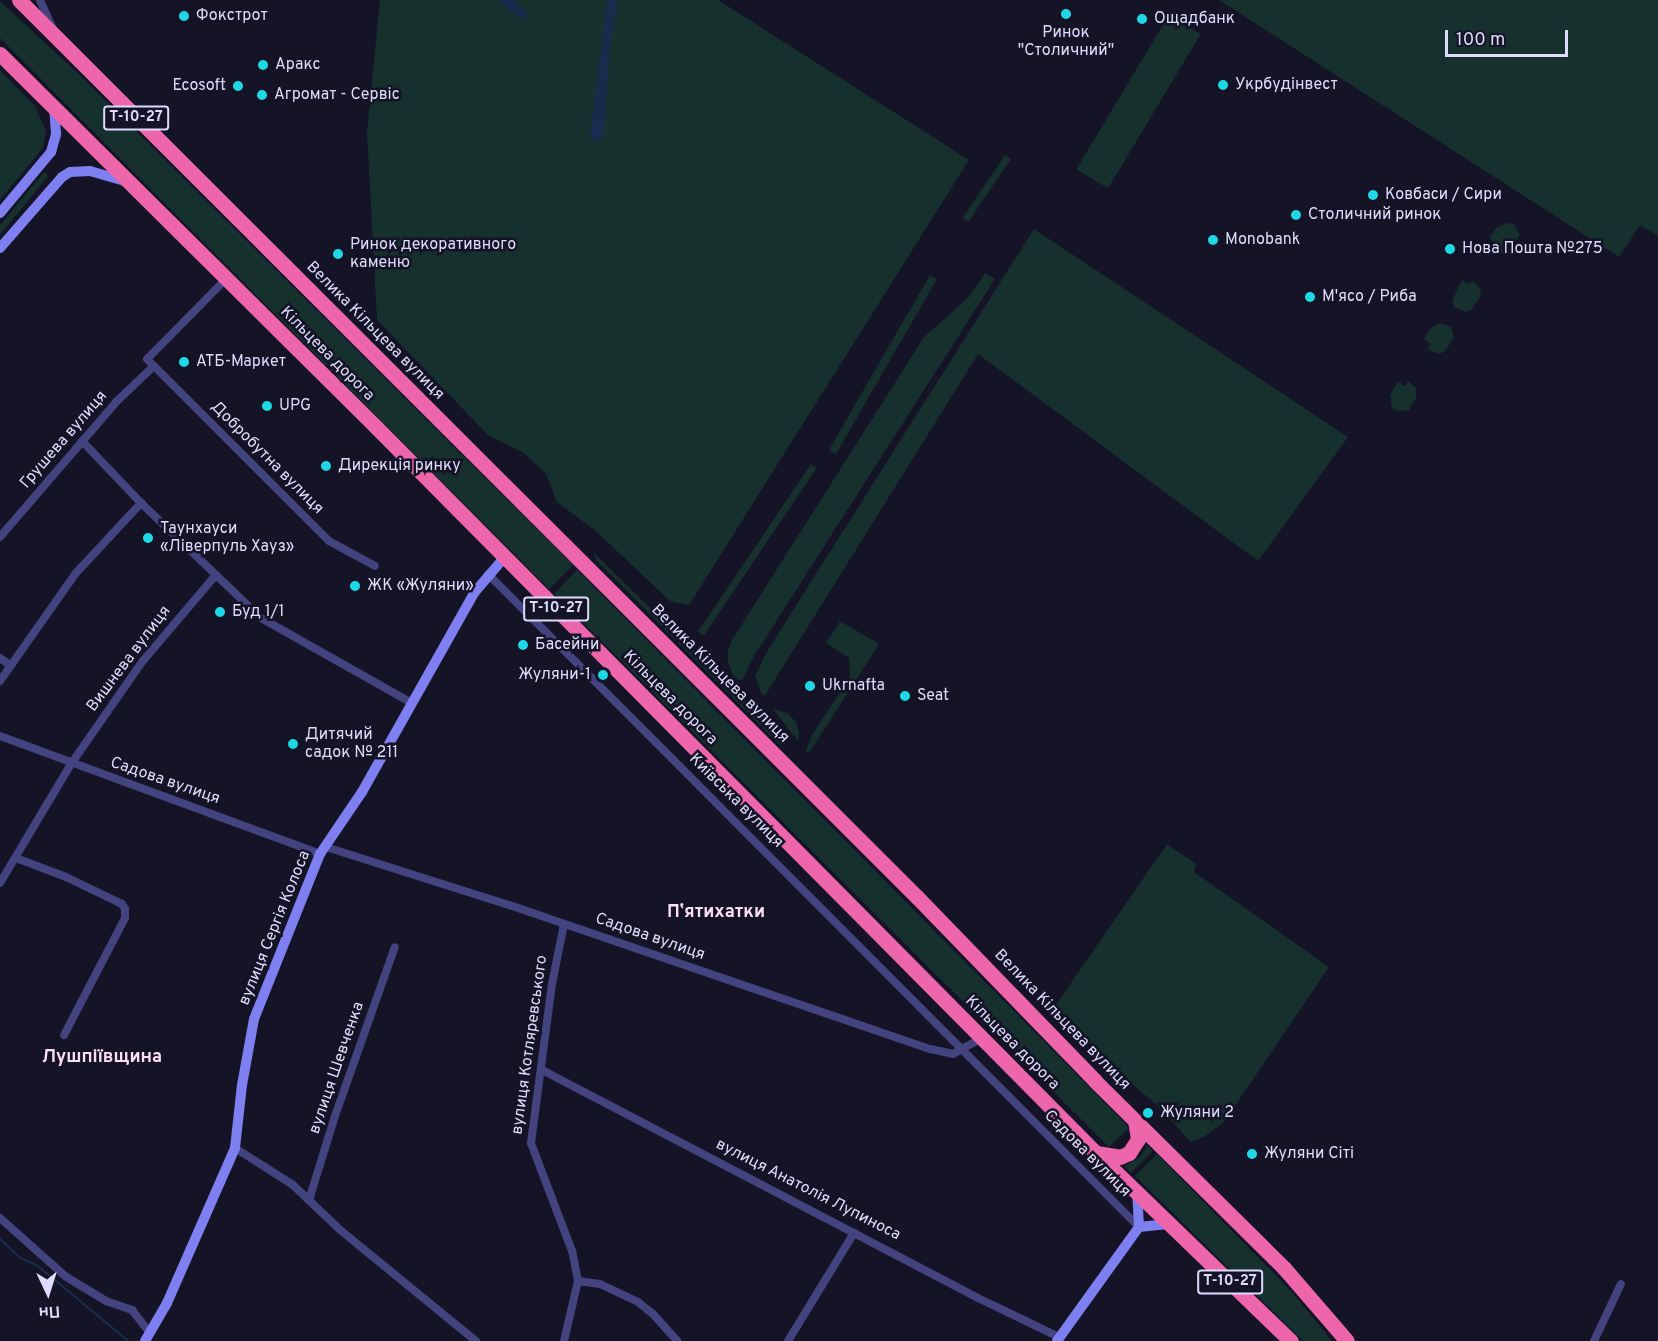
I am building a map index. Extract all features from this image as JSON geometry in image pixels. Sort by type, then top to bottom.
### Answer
[{"type":"highway","name":"Т-10-27","points":[[19,0],[59,40]]},
{"type":"highway","name":"Велика Кільцева вулиця","points":[[59,40],[901,880],[1135,1121],[1284,1268],[1347,1341]]},
{"type":"highway","name":"Кільцева дорога","points":[[0,54],[1096,1153],[1291,1341]]},
{"type":"highway","points":[[1096,1153],[1120,1157],[1129,1154],[1138,1139],[1135,1121]]},
{"type":"street","points":[[40,0],[59,40]]},
{"type":"street","points":[[0,213],[51,152],[56,134],[54,108]]},
{"type":"street","points":[[0,248],[70,172],[90,171],[128,182]]},
{"type":"street","name":"Добробутна вулиця","points":[[226,279],[147,359],[329,540],[375,566]]},
{"type":"street","name":"Грушева вулиця","points":[[0,537],[116,402],[154,366]]},
{"type":"street","points":[[82,441],[141,503],[261,618],[410,702]]},
{"type":"street","points":[[0,681],[76,573],[141,503]]},
{"type":"street","name":"вулиця Сергія Колоса","points":[[147,1339],[180,1276],[234,1148],[254,1019],[323,850],[362,792],[410,702],[488,574],[504,558]]},
{"type":"street","name":"Київська вулиця","points":[[488,574],[963,1051]]},
{"type":"street","name":"Вишнева вулиця","points":[[0,883],[71,764],[142,662],[215,576]]},
{"type":"street","points":[[0,658],[10,665]]},
{"type":"street","name":"Садова вулиця","points":[[0,736],[71,764],[323,850],[564,924],[930,1049],[953,1054],[963,1051],[1139,1227]]},
{"type":"street","points":[[16,858],[66,877],[122,904],[125,909],[125,918],[64,1035]]},
{"type":"street","name":"вулиця Котляревського","points":[[564,924],[552,984],[543,1070],[531,1148],[572,1251],[578,1281],[564,1341]]},
{"type":"street","name":"вулиця Шевченка","points":[[309,1200],[335,1116],[395,947]]},
{"type":"street","points":[[963,1051],[982,1038]]},
{"type":"street","name":"вулиця Анатолія Лупиноса","points":[[543,1070],[1058,1339]]},
{"type":"street","points":[[234,1148],[275,1173],[309,1200],[339,1229],[476,1341]]},
{"type":"street","points":[[1058,1339],[1139,1227],[1137,1193]]},
{"type":"street","points":[[0,1218],[65,1276],[106,1301],[132,1310],[147,1339]]},
{"type":"street","points":[[1139,1227],[1168,1224]]},
{"type":"street","points":[[788,1341],[854,1233]]},
{"type":"street","points":[[578,1281],[600,1284],[638,1302],[653,1314],[677,1341]]},
{"type":"street","points":[[1594,1341],[1621,1284]]},
{"type":"green space","points":[[380,0],[718,0],[969,160],[689,605],[670,601],[597,532],[557,502],[546,474],[524,453],[489,436],[377,320],[367,132]]},
{"type":"green space","points":[[1219,0],[1658,0],[1658,236],[1640,225],[1619,257]]},
{"type":"green space","points":[[0,1],[83,78],[573,565],[549,589],[0,38]]},
{"type":"green space","points":[[1169,15],[1201,34],[1108,188],[1076,169]]},
{"type":"green space","points":[[0,70],[35,106],[46,131],[43,148],[0,200]]},
{"type":"green space","points":[[1005,155],[1011,159],[968,222],[963,218]]},
{"type":"green space","points":[[44,172],[48,176],[0,235],[0,225]]},
{"type":"green space","points":[[1508,223],[1514,224],[1520,235],[1508,252],[1499,253],[1491,249],[1495,243],[1489,238],[1497,227]]},
{"type":"green space","points":[[1034,229],[1348,437],[1258,561],[978,354],[766,694],[762,695],[755,676],[766,653]]},
{"type":"green space","points":[[985,273],[995,279],[754,656],[742,680],[738,680],[733,675],[728,661],[728,650],[732,640],[924,337],[969,297]]},
{"type":"green space","points":[[930,275],[937,279],[836,454],[829,450]]},
{"type":"green space","points":[[1462,280],[1468,284],[1473,281],[1480,289],[1481,295],[1471,310],[1466,312],[1454,307],[1452,301]]},
{"type":"green space","points":[[1440,323],[1451,327],[1454,338],[1445,351],[1439,354],[1427,349],[1431,344],[1424,339],[1431,328]]},
{"type":"green space","points":[[1408,381],[1416,388],[1416,398],[1409,410],[1398,411],[1392,408],[1390,395],[1398,382],[1405,386]]},
{"type":"green space","points":[[811,464],[817,468],[704,635],[698,631]]},
{"type":"green space","points":[[594,553],[759,715],[784,749],[596,560]]},
{"type":"green space","points":[[577,570],[1129,1128],[1109,1147],[554,594]]},
{"type":"green space","points":[[840,621],[879,644],[809,753],[806,751],[812,735],[850,677],[849,658],[826,643]]},
{"type":"green space","points":[[773,709],[787,713],[796,722],[799,733],[798,741]]},
{"type":"green space","points":[[1167,844],[1196,864],[1194,872],[1329,967],[1224,1122],[1204,1137],[1191,1142],[1156,1104],[1122,1076],[1055,1006]]},
{"type":"green space","points":[[1147,1145],[1153,1151],[1131,1173],[1124,1166],[1141,1156]]},
{"type":"green space","points":[[1157,1154],[1292,1292],[1332,1341],[1303,1341],[1135,1176]]},
{"type":"water","points":[[497,0],[516,0],[529,16],[523,20]]},
{"type":"water","points":[[607,0],[618,0],[610,49],[604,136],[597,142],[593,141],[590,136]]},
{"type":"waterway","points":[[0,1239],[19,1257],[38,1266],[128,1341]]},
{"type":"place","name":"Ринок \"Столичний\"","points":[[1066,14]]},
{"type":"place","name":"Фокстрот","points":[[184,16]]},
{"type":"place","name":"Ощадбанк","points":[[1142,19]]},
{"type":"place","name":"Аракс","points":[[263,65]]},
{"type":"place","name":"Укрбудінвест","points":[[1223,85]]},
{"type":"place","name":"Ecosoft","points":[[238,86]]},
{"type":"place","name":"Агромат - Сервіс","points":[[262,95]]},
{"type":"place","name":"Ковбаси / Сири","points":[[1373,195]]},
{"type":"place","name":"Столичний ринок","points":[[1296,215]]},
{"type":"place","name":"Monobank","points":[[1213,240]]},
{"type":"place","name":"Нова Пошта №275","points":[[1450,249]]},
{"type":"place","name":"Ринок декоративного каменю","points":[[338,254]]},
{"type":"place","name":"М'ясо / Риба","points":[[1310,297]]},
{"type":"place","name":"АТБ-Маркет","points":[[184,362]]},
{"type":"place","name":"UPG","points":[[267,406]]},
{"type":"place","name":"Дирекція ринку","points":[[326,466]]},
{"type":"place","name":"Таунхауси «Ліверпуль Хауз»","points":[[148,538]]},
{"type":"place","name":"ЖК «Жуляни»","points":[[355,586]]},
{"type":"place","name":"Буд 1/1","points":[[220,612]]},
{"type":"place","name":"Басейни","points":[[523,645]]},
{"type":"place","name":"Жуляни-1","points":[[603,675]]},
{"type":"place","name":"Ukrnafta","points":[[810,686]]},
{"type":"place","name":"Seat","points":[[905,696]]},
{"type":"place","name":"Дитячий садок № 211","points":[[293,744]]},
{"type":"place","name":"Жуляни 2","points":[[1148,1113]]},
{"type":"place","name":"Жуляни Сіті","points":[[1252,1154]]},
{"type":"district","name":"Пʼятихатки","points":[[716,913]]},
{"type":"district","name":"Лушпіївщина","points":[[102,1058]]}]
